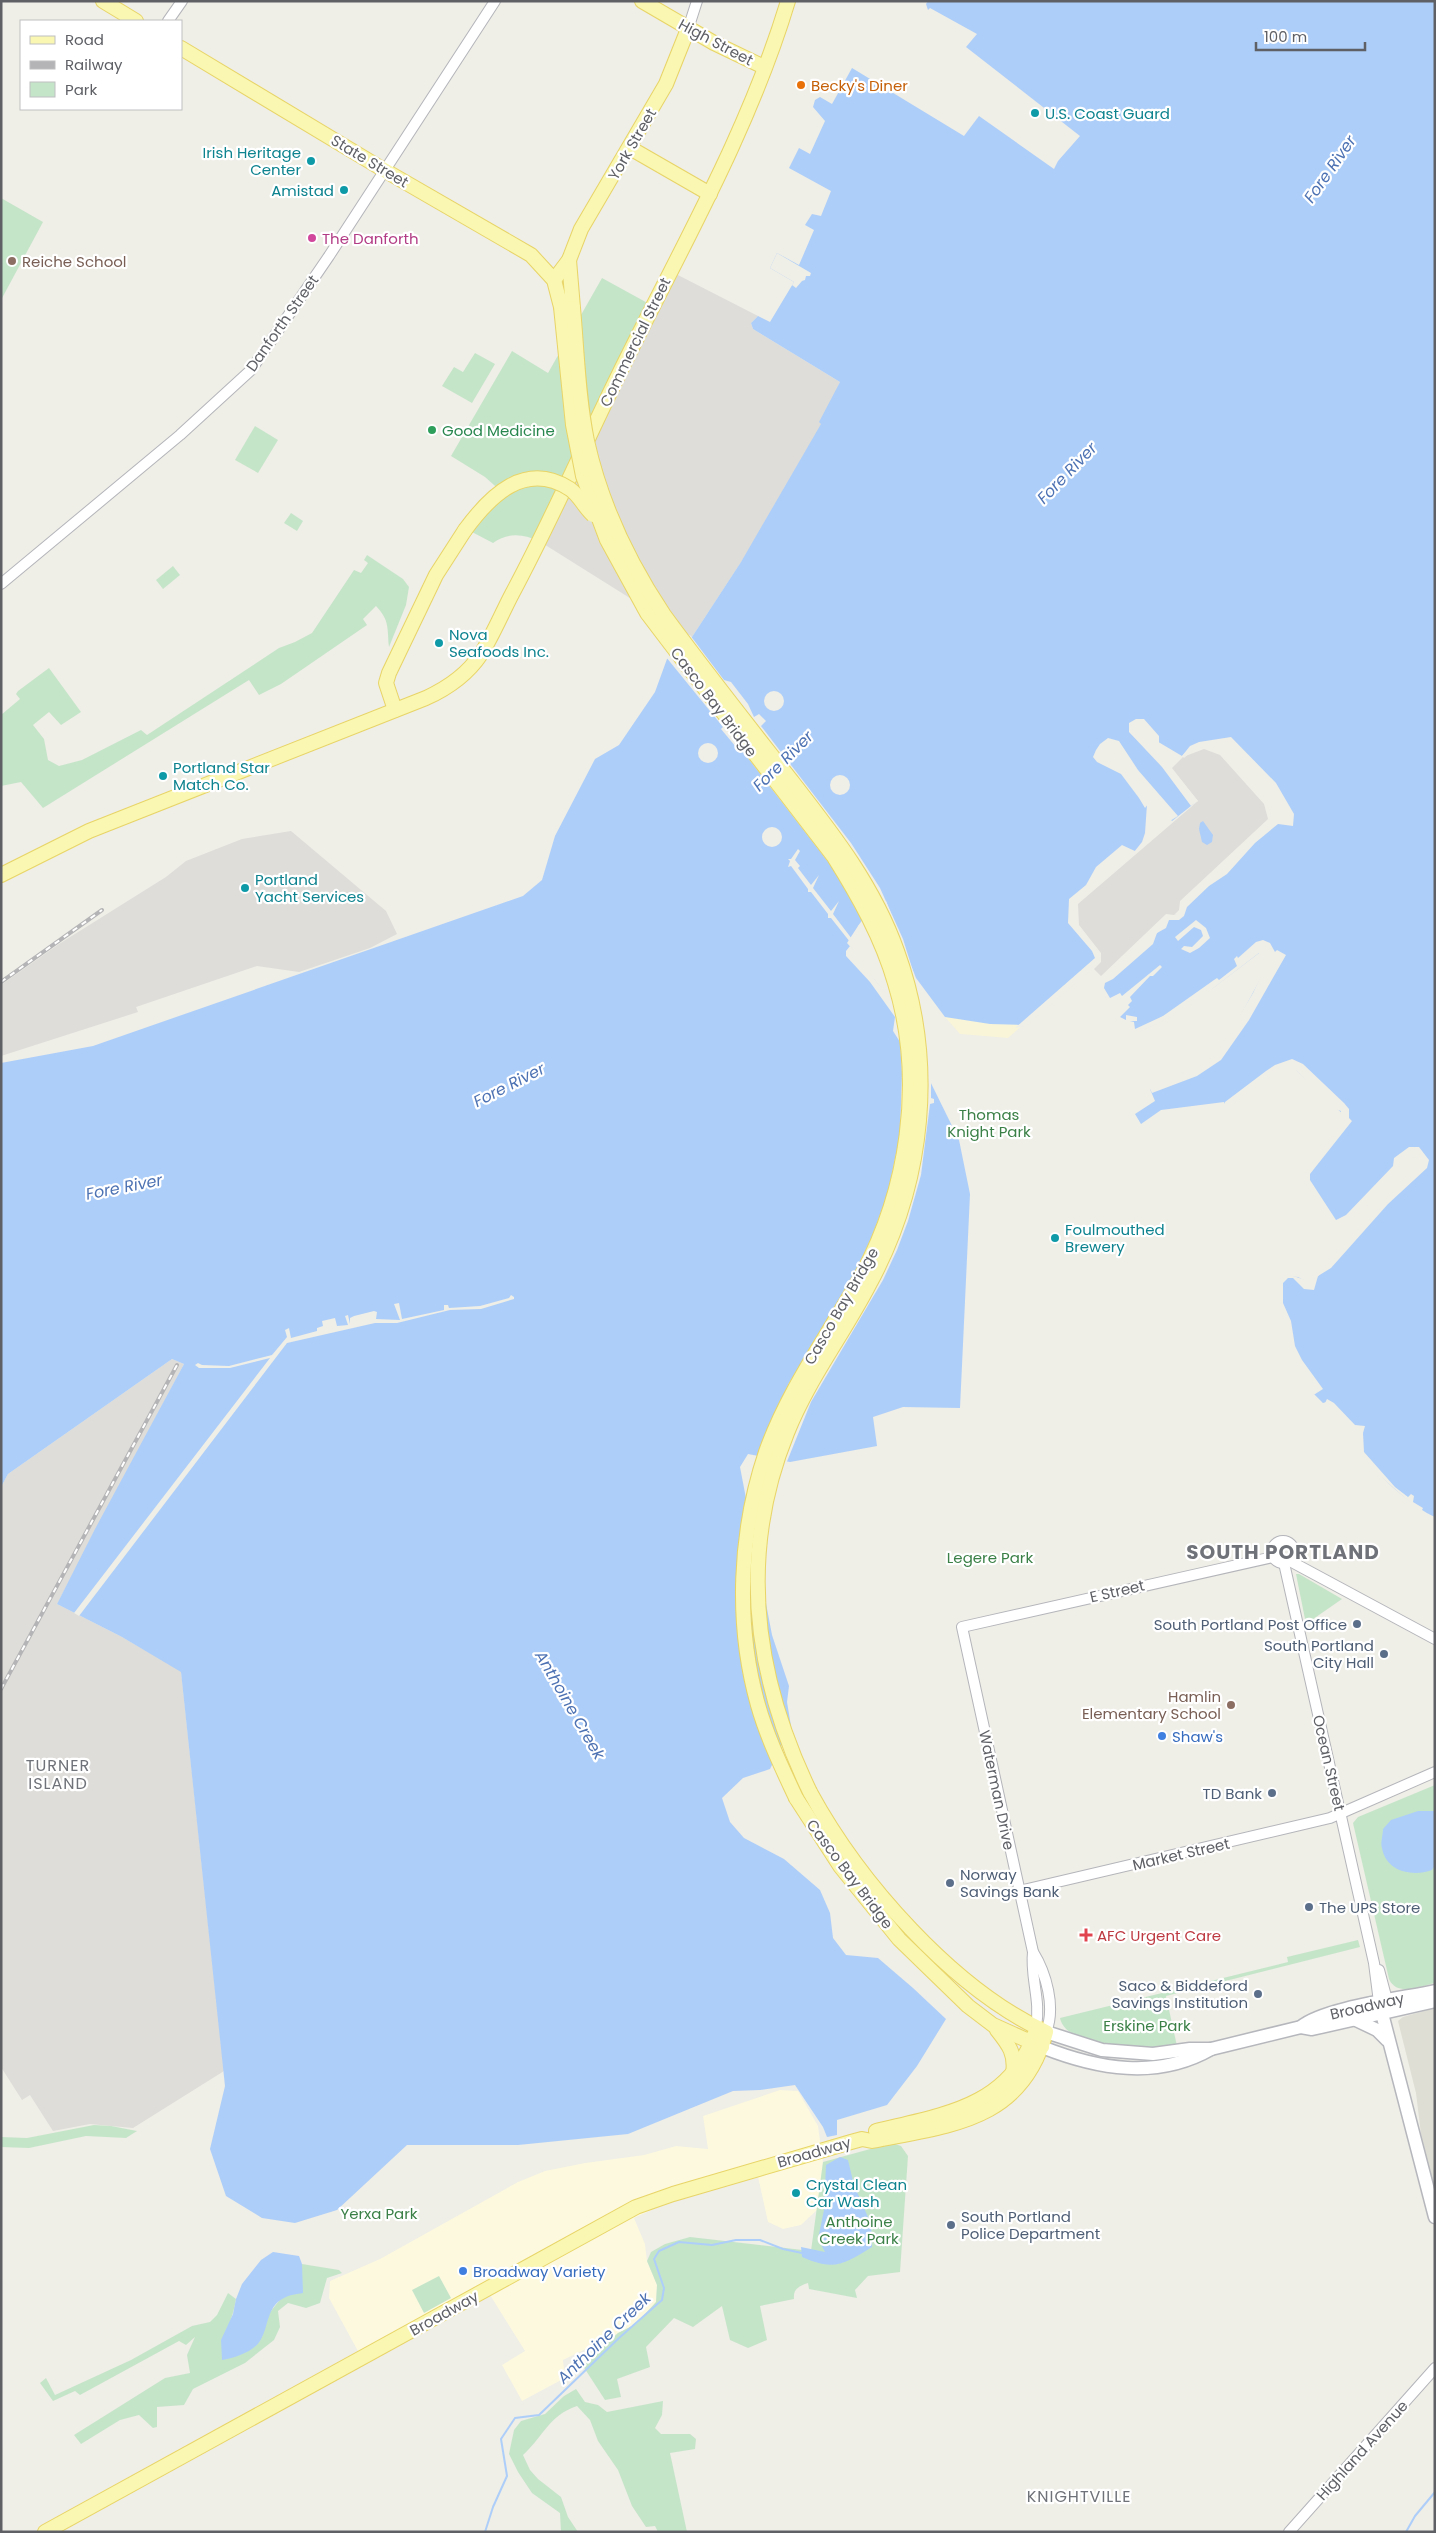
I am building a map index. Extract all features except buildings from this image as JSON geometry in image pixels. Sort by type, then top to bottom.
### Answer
[{"type":"main road","points":[[103,1],[134,20]]},
{"type":"main road","name":"High Street","points":[[642,1],[688,29],[764,67]]},
{"type":"main road","name":"Commercial Street","points":[[1,874],[90,831],[440,692],[464,674],[481,653],[529,563],[617,377],[710,194],[764,67],[788,1]]},
{"type":"main road","name":"York Street","points":[[554,280],[569,260],[581,230],[666,84],[688,29]]},
{"type":"main road","name":"State Street","points":[[182,49],[384,170],[531,254],[554,280]]},
{"type":"main road","points":[[630,148],[710,194]]},
{"type":"main road","points":[[531,254],[555,263],[569,260]]},
{"type":"main road","name":"Casco Bay Bridge","points":[[569,260],[567,308],[573,425],[584,476],[607,540],[648,612],[834,857],[856,892],[878,936],[896,984],[904,1027],[908,1062],[908,1115],[901,1166],[893,1198],[870,1259],[795,1385],[781,1414],[756,1485],[744,1570],[743,1605],[750,1674],[766,1730],[796,1798],[840,1866],[884,1922],[957,1997],[993,2026],[1037,2045]]},
{"type":"main road","name":"Casco Bay Bridge","points":[[554,280],[567,308],[587,440],[600,488],[622,544],[646,588],[673,628],[855,865],[890,930],[908,987],[916,1021],[922,1091],[920,1126],[904,1200],[885,1254],[871,1282],[808,1389],[787,1433],[767,1497],[761,1531],[757,1583],[761,1645],[777,1714],[793,1757],[810,1792],[835,1834],[864,1872],[925,1942],[991,2000],[1041,2029]]},
{"type":"main road","points":[[395,710],[386,682],[389,673],[436,575],[465,530],[483,507],[502,490],[517,482],[530,479],[550,480],[569,489],[599,521]]},
{"type":"main road","name":"Broadway","points":[[1301,2027],[1312,2029],[1354,2019],[1384,2007],[1435,1991]]},
{"type":"main road","name":"Broadway","points":[[1037,2045],[1077,2061],[1126,2068],[1172,2064],[1192,2060],[1211,2049],[1301,2027],[1313,2019],[1384,2007],[1435,2002]]},
{"type":"main road","points":[[1384,2007],[1388,2040],[1435,2216]]},
{"type":"main road","points":[[1384,2007],[1411,2101],[1411,2121]]},
{"type":"main road","points":[[1354,2019],[1377,2030],[1388,2040]]},
{"type":"main road","points":[[993,2026],[1012,2050],[1015,2063],[1013,2074]]},
{"type":"main road","name":"Waterman Drive","points":[[1037,2045],[1041,2029]]},
{"type":"main road","name":"Broadway","points":[[1041,2029],[1078,2044],[1114,2052],[1153,2054],[1190,2048],[1211,2049]]},
{"type":"main road","name":"Broadway","points":[[862,2139],[869,2132],[914,2122],[979,2101],[1003,2086],[1037,2045]]},
{"type":"main road","name":"Broadway","points":[[45,2532],[636,2207],[673,2194],[862,2139],[872,2141],[942,2127],[982,2115],[1017,2088],[1035,2064],[1037,2045]]},
{"type":"street","points":[[169,20],[182,1]]},
{"type":"street","name":"Danforth Street","points":[[1,584],[180,435],[251,370],[494,1]]},
{"type":"street","name":"York Street","points":[[688,29],[697,1]]},
{"type":"street","points":[[1287,1562],[1294,1552],[1292,1545],[1286,1541],[1279,1542],[1274,1546],[1273,1557],[1278,1562],[1287,1562],[1435,1639]]},
{"type":"street","name":"E Street","points":[[962,1627],[1273,1557]]},
{"type":"street","name":"Ocean Street","points":[[1287,1562],[1374,1963],[1380,1971],[1384,2007]]},
{"type":"street","name":"Waterman Drive","points":[[962,1627],[1033,1952],[1040,1962],[1048,1992],[1051,2018],[1041,2029]]},
{"type":"street","name":"Market Street","points":[[1019,1891],[1293,1829],[1342,1815],[1435,1772]]},
{"type":"street","name":"Highland Avenue","points":[[1289,2532],[1435,2368]]},
{"type":"shaded area","points":[[670,271],[758,316],[751,323],[753,329],[840,382],[835,393],[847,401],[692,637],[539,541]]},
{"type":"shaded area","points":[[1204,749],[1220,755],[1264,804],[1268,819],[1180,901],[1179,910],[1174,915],[1166,914],[1101,976],[1094,969],[1101,962],[1101,953],[1079,925],[1078,904],[1198,801],[1172,768],[1183,757]]},
{"type":"shaded area","points":[[291,831],[386,911],[397,934],[370,948],[299,972],[257,966],[136,1007],[138,1012],[1,1056],[1,985],[59,944],[166,877],[186,861],[242,839]]},
{"type":"shaded area","points":[[172,1359],[184,1364],[57,1604],[122,1637],[181,1671],[224,2071],[133,2128],[90,2124],[53,2131],[30,2095],[22,2100],[1,2067],[1,1487],[8,1474]]},
{"type":"shaded area","points":[[1435,2008],[1435,2194],[1421,2134],[1416,2093],[1398,2021],[1403,2017]]},
{"type":"shaded area","points":[[780,2090],[798,2091],[818,2126],[823,2162],[817,2210],[801,2225],[783,2229],[768,2222],[758,2177],[672,2201],[634,2218],[645,2244],[647,2261],[657,2285],[656,2302],[633,2326],[563,2360],[565,2378],[522,2401],[502,2365],[525,2351],[490,2295],[365,2364],[329,2298],[330,2281],[380,2259],[518,2182],[545,2171],[585,2163],[644,2155],[676,2146],[708,2149],[703,2116]]},
{"type":"green space","name":"Reiche School","points":[[1,198],[43,222],[1,300]]},
{"type":"green space","points":[[602,278],[653,306],[539,541],[516,535],[504,537],[493,543],[470,531],[503,493],[485,477],[451,456],[512,351],[548,373]]},
{"type":"green space","points":[[475,353],[495,364],[472,403],[442,386],[454,367],[463,372]]},
{"type":"green space","points":[[255,426],[278,440],[258,473],[235,460]]},
{"type":"green space","points":[[291,513],[303,521],[297,531],[284,523]]},
{"type":"green space","points":[[367,555],[403,579],[409,587],[406,605],[389,647],[386,621],[376,606],[363,619],[367,625],[281,684],[259,695],[249,680],[43,808],[21,782],[1,786],[1,715],[20,699],[16,694],[18,691],[49,668],[81,712],[61,725],[49,712],[33,725],[44,739],[48,760],[59,766],[82,760],[141,730],[147,735],[279,648],[312,633],[354,570],[361,573],[368,563],[364,560]]},
{"type":"green space","points":[[173,566],[180,575],[163,589],[156,580]]},
{"type":"green space","points":[[1296,1574],[1299,1574],[1342,1599],[1306,1624]]},
{"type":"green space","points":[[1435,1785],[1435,1983],[1409,1989],[1397,1988],[1389,1979],[1353,1823],[1358,1817]]},
{"type":"green space","name":"Erskine Park","points":[[1358,1940],[1360,1947],[1166,1996],[1177,2046],[1130,2047],[1093,2042],[1078,2037],[1066,2029],[1060,2018],[1288,1962],[1287,1957]]},
{"type":"green space","points":[[94,2125],[137,2131],[126,2138],[86,2136],[29,2148],[1,2147],[1,2137],[27,2138]]},
{"type":"green space","name":"Anthoine Creek Park","points":[[892,2143],[901,2146],[908,2156],[900,2272],[868,2276],[855,2290],[857,2298],[809,2289],[808,2283],[797,2288],[794,2293],[794,2299],[760,2306],[767,2340],[748,2348],[730,2340],[722,2306],[693,2327],[674,2318],[646,2347],[650,2367],[617,2379],[621,2397],[605,2400],[583,2366],[618,2333],[636,2324],[656,2302],[657,2285],[647,2261],[651,2252],[665,2244],[690,2237],[811,2251],[823,2162]]},
{"type":"green space","points":[[302,2264],[339,2270],[342,2273],[327,2278],[320,2303],[306,2308],[288,2303],[278,2311],[280,2327],[274,2340],[245,2363],[193,2389],[184,2405],[157,2407],[157,2427],[153,2428],[139,2415],[120,2420],[81,2444],[74,2435],[165,2378],[190,2373],[187,2355],[195,2337],[186,2345],[179,2341],[80,2395],[75,2391],[53,2401],[40,2383],[46,2378],[55,2395],[131,2360],[192,2326],[210,2322],[217,2315],[228,2293],[236,2299],[222,2351],[222,2359],[259,2342],[267,2316],[302,2272]]},
{"type":"green space","points":[[439,2276],[451,2298],[424,2313],[412,2290]]},
{"type":"green space","points":[[576,2389],[585,2402],[598,2405],[607,2412],[663,2401],[662,2415],[655,2428],[661,2434],[690,2434],[696,2439],[695,2449],[670,2453],[687,2532],[658,2532],[655,2526],[646,2527],[632,2506],[618,2470],[598,2441],[590,2420],[577,2406],[559,2415],[523,2455],[530,2470],[538,2479],[561,2497],[568,2517],[578,2532],[561,2532],[560,2513],[532,2493],[509,2454],[514,2430],[521,2421],[545,2414],[564,2396]]},
{"type":"sand","points":[[945,1017],[1030,1019],[1008,1038],[960,1034]]},
{"type":"water","name":"Fore River","points":[[928,1],[1435,1],[1435,1517],[1394,1489],[1374,1469],[1363,1452],[1363,1436],[1330,1401],[1323,1403],[1313,1393],[1289,1349],[1288,1319],[1282,1314],[1277,1285],[1286,1276],[1298,1277],[1311,1284],[1420,1164],[1420,1156],[1415,1154],[1402,1161],[1338,1225],[1304,1177],[1348,1119],[1292,1066],[1277,1070],[1226,1106],[1224,1102],[1161,1110],[1141,1124],[1135,1114],[1155,1101],[1150,1089],[1188,1074],[1218,1057],[1269,963],[1269,957],[1263,950],[1213,988],[1137,1031],[1123,1031],[1101,984],[1157,933],[1168,917],[1182,913],[1184,903],[1265,827],[1274,814],[1244,774],[1223,753],[1207,745],[1190,750],[1182,756],[1155,740],[1143,726],[1137,730],[1196,802],[1172,821],[1115,750],[1108,755],[1147,804],[1145,833],[1142,842],[1134,852],[1075,902],[1075,925],[1098,958],[1023,1025],[990,1024],[945,1017],[916,978],[886,901],[858,926],[847,943],[889,998],[959,1140],[970,1194],[960,1408],[903,1407],[873,1417],[877,1446],[790,1462],[748,1454],[740,1467],[772,1635],[789,1686],[787,1702],[791,1726],[770,1769],[743,1778],[722,1798],[730,1822],[744,1838],[784,1859],[820,1890],[830,1913],[833,1938],[846,1955],[878,1958],[946,2019],[917,2066],[887,2105],[837,2120],[837,2135],[827,2137],[823,2127],[795,2085],[760,2090],[733,2091],[628,2134],[518,2145],[407,2145],[337,2210],[295,2223],[262,2218],[226,2196],[210,2149],[225,2086],[181,1672],[122,1637],[57,1604],[184,1364],[172,1359],[8,1474],[1,1487],[1,1063],[93,1046],[523,896],[542,880],[555,836],[595,759],[619,745],[655,692],[667,659],[692,637],[741,562],[821,424],[819,422],[840,382],[753,329],[751,323],[758,316],[770,322],[794,282],[770,268],[777,253],[799,265],[814,230],[805,225],[812,214],[821,216],[831,191],[789,168],[799,148],[810,154],[825,121],[813,107],[815,100],[820,97],[832,104],[852,68],[964,136],[979,116],[1054,169],[1058,161],[1080,136],[966,47],[977,34],[930,8],[928,10],[926,4]]},
{"type":"water","points":[[1203,821],[1213,835],[1212,842],[1207,845],[1202,842],[1199,829],[1200,823]]},
{"type":"water","points":[[1418,1811],[1435,1811],[1435,1865],[1432,1870],[1425,1872],[1401,1871],[1389,1863],[1385,1856],[1381,1846],[1383,1829],[1391,1820]]},
{"type":"water","points":[[840,2157],[848,2160],[854,2185],[871,2224],[872,2247],[846,2262],[831,2265],[822,2264],[802,2257],[801,2247],[825,2252],[818,2239],[824,2210],[826,2165]]},
{"type":"water","points":[[273,2252],[299,2256],[302,2264],[303,2293],[288,2296],[278,2302],[271,2312],[263,2336],[257,2345],[237,2356],[222,2360],[221,2340],[233,2314],[242,2284],[261,2260]]},
{"type":"pier","points":[[777,253],[811,273],[810,276],[806,276],[805,280],[796,288],[792,285],[794,282],[770,268]]},
{"type":"pier","points":[[690,635],[724,680],[731,682],[748,704],[754,717],[759,714],[766,721],[761,726],[851,843],[880,888],[903,939],[917,984],[885,905],[862,927],[858,926],[863,919],[832,867],[738,745],[736,747],[721,729],[723,727],[666,657]]},
{"type":"pier","points":[[774,691],[781,694],[784,701],[781,708],[774,711],[767,708],[764,701],[767,694]]},
{"type":"pier","points":[[1136,719],[1144,719],[1159,736],[1159,745],[1142,729],[1140,730],[1198,801],[1191,806],[1162,767],[1129,732],[1129,723]]},
{"type":"pier","points":[[1231,737],[1276,783],[1294,814],[1293,826],[1278,824],[1255,843],[1227,874],[1209,886],[1187,907],[1184,916],[1179,920],[1169,920],[1166,928],[1157,933],[1153,944],[1113,979],[1105,983],[1104,988],[1110,998],[1120,993],[1122,996],[1160,965],[1162,967],[1153,976],[1150,976],[1130,997],[1132,1001],[1128,1005],[1130,1007],[1120,1017],[1126,1020],[1126,1015],[1137,1017],[1137,1021],[1130,1021],[1134,1022],[1135,1029],[1163,1016],[1217,978],[1219,980],[1237,966],[1234,959],[1237,956],[1238,958],[1256,942],[1263,940],[1270,943],[1275,952],[1277,950],[1286,955],[1249,1020],[1221,1060],[1197,1076],[1152,1093],[1149,1087],[1192,1069],[1216,1055],[1253,993],[1267,963],[1267,958],[1262,953],[1259,953],[1194,1003],[1171,1017],[1137,1033],[1123,1033],[1099,984],[1152,930],[1156,930],[1156,927],[1167,915],[1175,915],[1179,912],[1182,901],[1269,820],[1271,814],[1267,804],[1220,752],[1212,747],[1204,747],[1193,750],[1184,758],[1182,756],[1190,746],[1199,742]]},
{"type":"pier","points":[[1108,738],[1119,741],[1138,770],[1178,816],[1170,821],[1114,753],[1111,755],[1149,803],[1145,808],[1121,774],[1097,762],[1093,757],[1096,750]]},
{"type":"pier","points":[[708,743],[715,746],[718,753],[715,760],[708,763],[701,760],[698,753],[701,746]]},
{"type":"pier","points":[[840,775],[847,778],[850,785],[847,792],[840,795],[833,792],[830,785],[833,778]]},
{"type":"pier","points":[[772,827],[779,830],[782,837],[779,844],[772,847],[765,844],[762,837],[765,830]]},
{"type":"pier","points":[[1122,845],[1137,852],[1077,903],[1078,924],[1099,952],[1101,958],[1098,964],[1026,1026],[1015,1028],[1095,958],[1092,951],[1068,923],[1069,899],[1086,885],[1096,867]]},
{"type":"pier","points":[[798,849],[800,851],[795,860],[800,866],[798,868],[811,885],[819,875],[813,888],[831,911],[839,901],[833,914],[852,939],[850,942],[831,918],[828,918],[828,914],[811,892],[808,892],[808,889],[791,866],[788,867],[790,861],[788,859],[791,859]]},
{"type":"pier","points":[[1196,920],[1206,928],[1210,938],[1190,953],[1181,949],[1184,946],[1192,947],[1203,936],[1201,930],[1194,927],[1178,941],[1175,937]]},
{"type":"pier","points":[[850,946],[856,951],[875,980],[892,1000],[891,996],[931,1076],[931,1098],[934,1099],[934,1103],[930,1104],[921,1175],[908,1221],[897,1250],[883,1280],[811,1402],[786,1464],[758,1458],[771,1422],[789,1383],[851,1280],[871,1239],[888,1193],[900,1134],[902,1073],[900,1042],[893,1031],[895,1017],[870,982],[846,956],[846,951]]},
{"type":"pier","points":[[1292,1059],[1303,1064],[1349,1109],[1349,1118],[1352,1121],[1310,1174],[1310,1180],[1336,1220],[1346,1215],[1393,1166],[1394,1158],[1409,1147],[1419,1147],[1429,1160],[1427,1168],[1388,1204],[1331,1268],[1318,1276],[1314,1290],[1304,1289],[1293,1278],[1288,1278],[1283,1283],[1283,1303],[1291,1321],[1295,1346],[1302,1360],[1323,1389],[1312,1396],[1287,1350],[1286,1320],[1277,1309],[1274,1284],[1284,1276],[1290,1275],[1309,1281],[1315,1270],[1329,1260],[1373,1214],[1417,1163],[1418,1158],[1415,1157],[1403,1163],[1364,1209],[1350,1221],[1337,1228],[1330,1224],[1302,1177],[1345,1119],[1340,1114],[1341,1111],[1335,1109],[1297,1071],[1292,1069],[1275,1074],[1228,1108],[1224,1107],[1225,1102],[1266,1071],[1275,1065]]},
{"type":"pier","points":[[511,1295],[514,1299],[481,1309],[450,1310],[397,1323],[375,1323],[287,1343],[79,1616],[74,1613],[270,1358],[230,1368],[199,1368],[195,1365],[198,1363],[202,1365],[229,1366],[272,1355],[287,1337],[285,1330],[289,1328],[291,1338],[317,1331],[317,1328],[323,1326],[322,1321],[335,1318],[337,1326],[348,1325],[345,1316],[348,1315],[350,1324],[350,1318],[374,1311],[377,1312],[376,1319],[400,1320],[394,1304],[399,1303],[402,1319],[444,1310],[444,1305],[448,1305],[449,1308],[480,1306],[509,1298]]},
{"type":"pier","points":[[1327,1399],[1334,1403],[1355,1425],[1365,1426],[1363,1433],[1364,1452],[1395,1487],[1408,1497],[1411,1494],[1414,1496],[1413,1502],[1423,1508],[1421,1512],[1372,1469],[1361,1452],[1360,1437],[1330,1404],[1324,1405]]},
{"type":"waterway","name":"Anthoine Creek","points":[[485,2532],[493,2507],[507,2476],[501,2439],[515,2418],[539,2415],[619,2338],[662,2300],[664,2288],[654,2259],[659,2251],[679,2242],[712,2245],[736,2240],[760,2240],[783,2249],[802,2253]]},
{"type":"waterway","points":[[1406,2532],[1415,2516],[1435,2492]]},
{"type":"railway","points":[[1,982],[102,910]]},
{"type":"railway","points":[[1,1689],[177,1365]]},
{"type":"place","name":"Becky's Diner","points":[[801,85]]},
{"type":"place","name":"U.S. Coast Guard","points":[[1035,113]]},
{"type":"place","name":"Irish Heritage Center","points":[[311,161]]},
{"type":"place","name":"Amistad","points":[[344,190]]},
{"type":"place","name":"The Danforth","points":[[312,238]]},
{"type":"place","name":"Reiche School","points":[[12,261]]},
{"type":"place","name":"Good Medicine","points":[[432,430]]},
{"type":"place","name":"Nova Seafoods Inc.","points":[[439,643]]},
{"type":"place","name":"Portland Star Match Co.","points":[[163,776]]},
{"type":"place","name":"Portland Yacht Services","points":[[245,888]]},
{"type":"place","name":"Foulmouthed Brewery","points":[[1055,1238]]},
{"type":"place","name":"South Portland Post Office","points":[[1357,1624]]},
{"type":"place","name":"South Portland City Hall","points":[[1384,1654]]},
{"type":"place","name":"Hamlin Elementary School","points":[[1231,1705]]},
{"type":"place","name":"Shaw's","points":[[1162,1736]]},
{"type":"place","name":"TD Bank","points":[[1272,1793]]},
{"type":"place","name":"Norway Savings Bank","points":[[950,1883]]},
{"type":"place","name":"The UPS Store","points":[[1309,1907]]},
{"type":"place","name":"AFC Urgent Care","points":[[1086,1935]]},
{"type":"place","name":"Saco & Biddeford Savings Institution","points":[[1258,1994]]},
{"type":"place","name":"Crystal Clean Car Wash","points":[[796,2193]]},
{"type":"place","name":"South Portland Police Department","points":[[951,2225]]},
{"type":"place","name":"Broadway Variety","points":[[463,2271]]},
{"type":"district","name":"SOUTH PORTLAND","points":[[1283,1552]]},
{"type":"district","name":"TURNER ISLAND","points":[[58,1774]]},
{"type":"district","name":"KNIGHTVILLE","points":[[1079,2496]]},
{"type":"park label","name":"Thomas Knight Park","points":[[989,1122]]},
{"type":"park label","name":"Legere Park","points":[[990,1557]]},
{"type":"park label","name":"Yerxa Park","points":[[379,2213]]}]
